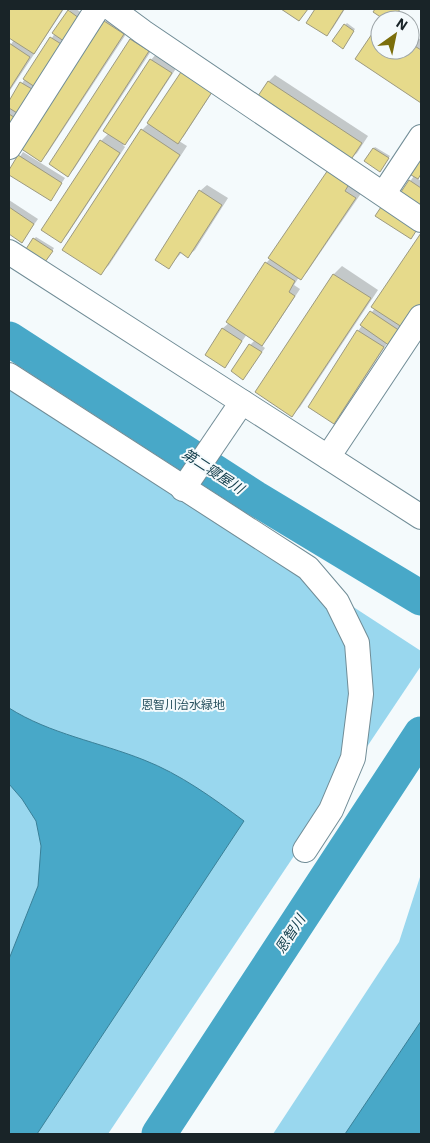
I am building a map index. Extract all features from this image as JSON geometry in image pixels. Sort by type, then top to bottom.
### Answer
[{"type":"street","points":[[9,147],[97,9]]},
{"type":"street","points":[[112,9],[151,38],[384,193],[421,220]]},
{"type":"street","points":[[384,193],[421,137]]},
{"type":"street","points":[[9,252],[421,517]]},
{"type":"street","points":[[328,457],[421,317]]},
{"type":"street","points":[[9,375],[308,568],[337,602],[357,643],[361,694],[353,758],[331,810],[305,850]]},
{"type":"street","points":[[183,489],[242,402]]},
{"type":"green space","name":"恩智川治水緑地","points":[[9,383],[421,651],[421,666],[108,1134],[9,1134]]},
{"type":"green space","points":[[421,874],[421,1134],[273,1134],[399,942]]},
{"type":"shaded area","points":[[9,708],[41,725],[144,760],[170,772],[196,787],[244,821],[37,1134],[9,1134],[9,959],[38,886],[41,846],[36,821],[22,799],[9,784]]},
{"type":"shaded area","points":[[421,1021],[421,1134],[345,1134]]},
{"type":"building","points":[[9,9],[63,9],[34,54],[9,38]]},
{"type":"building","points":[[281,9],[308,9],[299,21]]},
{"type":"building","points":[[315,9],[344,9],[327,36],[306,23]]},
{"type":"building","points":[[375,9],[400,9],[399,10]]},
{"type":"building","points":[[68,10],[83,21],[68,44],[52,33]]},
{"type":"building","points":[[104,21],[124,34],[41,162],[20,148]]},
{"type":"building","points":[[344,24],[354,31],[343,49],[332,41]]},
{"type":"building","points":[[50,37],[66,47],[38,89],[23,79]]},
{"type":"building","points":[[370,37],[370,60],[420,60],[421,50],[421,103],[355,59]]},
{"type":"building","points":[[130,39],[149,51],[68,177],[49,164]]},
{"type":"building","points":[[9,43],[30,57],[9,90]]},
{"type":"building","points":[[150,59],[172,73],[125,145],[103,131]]},
{"type":"building","points":[[181,72],[212,92],[178,144],[147,123]]},
{"type":"building","points":[[268,81],[362,143],[350,161],[256,99]]},
{"type":"building","points":[[20,82],[37,92],[22,116],[9,108],[9,101]]},
{"type":"building","points":[[9,114],[20,121],[9,138]]},
{"type":"building","points":[[141,129],[180,155],[101,275],[62,250]]},
{"type":"building","points":[[100,140],[120,153],[61,243],[41,230]]},
{"type":"building","points":[[373,148],[389,158],[380,172],[364,161]]},
{"type":"building","points":[[18,155],[62,183],[51,201],[9,175],[9,170]]},
{"type":"building","points":[[416,156],[421,159],[421,174],[418,179],[406,172]]},
{"type":"building","points":[[330,167],[351,181],[345,191],[356,198],[301,280],[268,258]]},
{"type":"building","points":[[409,180],[421,188],[421,210],[399,195]]},
{"type":"building","points":[[199,190],[222,205],[188,258],[180,252],[169,269],[155,260]]},
{"type":"building","points":[[383,204],[418,228],[411,239],[375,216]]},
{"type":"building","points":[[9,207],[34,224],[22,243],[9,234]]},
{"type":"building","points":[[421,233],[421,304],[405,329],[371,307]]},
{"type":"building","points":[[33,238],[53,251],[45,262],[26,249]]},
{"type":"building","points":[[265,262],[295,281],[289,292],[295,296],[262,346],[226,322]]},
{"type":"building","points":[[333,274],[371,298],[292,417],[255,392]]},
{"type":"building","points":[[370,311],[400,331],[390,346],[360,325]]},
{"type":"building","points":[[222,328],[242,341],[225,368],[205,355]]},
{"type":"building","points":[[357,330],[384,347],[334,424],[308,407]]},
{"type":"building","points":[[249,344],[262,352],[243,380],[231,371]]},
{"type":"waterway","name":"第二寝屋川","points":[[9,339],[255,498],[421,598]]},
{"type":"waterway","name":"恩智川","points":[[159,1134],[421,734]]}]
